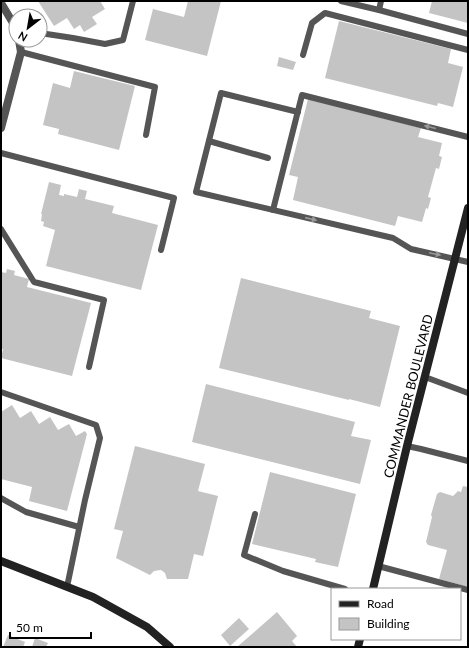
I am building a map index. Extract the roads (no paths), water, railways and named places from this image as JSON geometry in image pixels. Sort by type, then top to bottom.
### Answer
[{"type":"street","points":[[1,3],[8,15]]},
{"type":"street","points":[[1,128],[21,52],[20,48]]},
{"type":"street","name":"COMMANDER BOULEVARD","points":[[373,588],[407,446],[455,259],[465,229],[468,208]]},
{"type":"street","points":[[1,561],[93,598],[147,627],[170,647]]},
{"type":"lane","points":[[48,34],[105,44],[123,40],[133,1]]},
{"type":"lane","points":[[341,1],[468,34]]},
{"type":"lane","points":[[379,10],[381,1]]},
{"type":"lane","points":[[303,55],[312,23],[325,13],[468,50]]},
{"type":"lane","points":[[21,52],[155,87],[146,135]]},
{"type":"lane","points":[[298,112],[221,94],[196,192],[393,238],[411,249],[468,262]]},
{"type":"lane","points":[[273,210],[302,95],[468,137]]},
{"type":"lane","points":[[209,141],[268,158]]},
{"type":"lane","points":[[1,153],[174,198],[161,250]]},
{"type":"lane","points":[[1,229],[34,282],[104,300],[89,367]]},
{"type":"lane","points":[[425,377],[468,393]]},
{"type":"lane","points":[[1,392],[96,425],[100,438],[79,527],[67,587]]},
{"type":"lane","points":[[407,446],[468,461]]},
{"type":"lane","points":[[1,498],[26,512],[79,527]]},
{"type":"lane","points":[[255,514],[244,555],[283,571],[342,588]]},
{"type":"lane","points":[[378,566],[460,588]]}]
